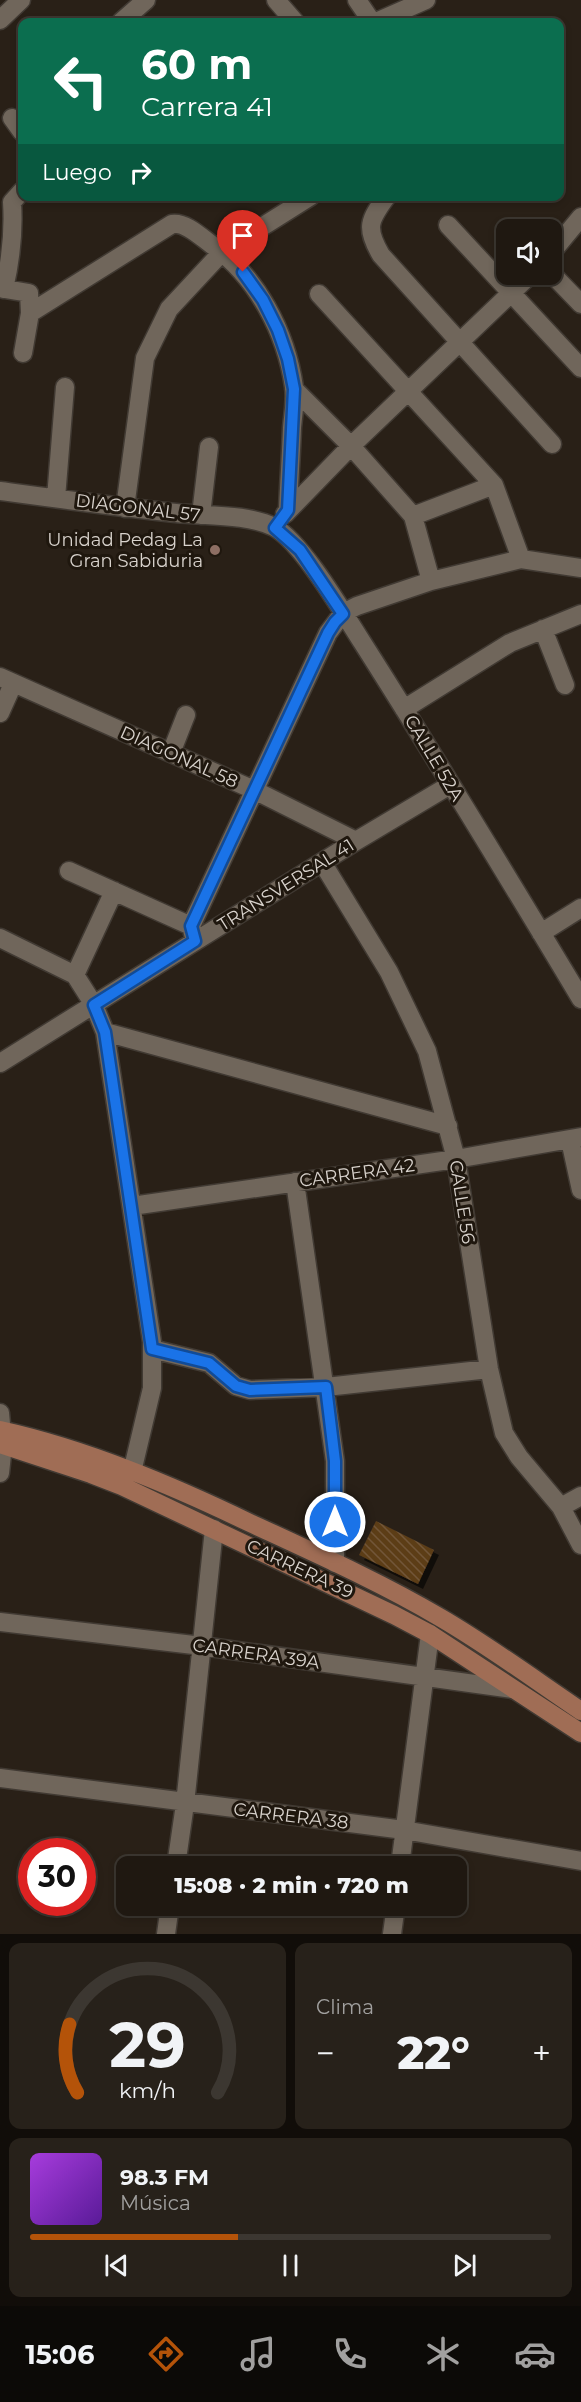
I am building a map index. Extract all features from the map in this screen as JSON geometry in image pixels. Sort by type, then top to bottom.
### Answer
[{"type":"main road","name":"CARRERA 39","points":[[1,1432],[40,1440],[132,1472],[212,1505],[335,1563],[442,1619],[581,1711]]},
{"type":"main road","name":"CARRERA 39","points":[[1,1432],[367,1600],[430,1634],[581,1733]]},
{"type":"street","points":[[0,20],[21,0]]},
{"type":"street","points":[[276,0],[292,18]]},
{"type":"street","points":[[357,0],[371,18]]},
{"type":"street","points":[[383,18],[426,0]]},
{"type":"street","points":[[124,18],[136,3]]},
{"type":"street","points":[[18,195],[12,202],[11,257],[2,288],[29,293],[30,314],[23,353]]},
{"type":"street","points":[[125,508],[145,358],[169,309],[222,252],[303,201]]},
{"type":"street","points":[[383,201],[375,212],[369,228],[373,242],[381,255],[552,444]]},
{"type":"street","points":[[562,240],[581,217]]},
{"type":"street","points":[[30,314],[172,224],[184,225],[222,252],[243,272],[263,300],[278,330],[288,359],[294,389],[288,510]]},
{"type":"street","points":[[448,225],[581,368]]},
{"type":"street","points":[[562,284],[581,304]]},
{"type":"street","points":[[275,528],[288,510],[351,446],[519,285]]},
{"type":"street","points":[[319,294],[494,485],[521,560]]},
{"type":"street","points":[[56,498],[65,387]]},
{"type":"street","points":[[294,389],[351,446],[413,516],[431,581]]},
{"type":"street","points":[[201,515],[209,447]]},
{"type":"street","points":[[413,516],[494,485]]},
{"type":"street","name":"DIAGONAL 57","points":[[0,491],[125,508],[248,519],[275,528]]},
{"type":"street","name":"CALLE 52A","points":[[275,528],[300,550],[343,614],[404,709],[581,999]]},
{"type":"street","points":[[69,871],[114,891],[193,933],[254,790],[328,633],[343,614],[357,606],[431,581],[521,560],[581,568]]},
{"type":"street","points":[[404,709],[510,643],[581,614]]},
{"type":"street","points":[[543,629],[565,685]]},
{"type":"street","points":[[0,713],[7,680]]},
{"type":"street","name":"DIAGONAL 58","points":[[7,680],[254,790],[356,841]]},
{"type":"street","points":[[171,753],[186,715]]},
{"type":"street","name":"TRANSVERSAL 41","points":[[0,1063],[94,1005],[193,933],[322,862],[450,785]]},
{"type":"street","name":"CALLE 56","points":[[322,862],[389,972],[427,1050],[456,1159],[489,1368],[504,1433],[519,1457],[561,1507],[581,1545]]},
{"type":"street","points":[[75,975],[114,891]]},
{"type":"street","points":[[541,933],[581,908]]},
{"type":"street","points":[[0,938],[75,975],[94,1005],[105,1032],[152,1349],[152,1388],[132,1472]]},
{"type":"street","points":[[105,1032],[448,1126]]},
{"type":"street","points":[[575,1139],[581,1190]]},
{"type":"street","name":"CARRERA 42","points":[[132,1206],[456,1159],[575,1139]]},
{"type":"street","points":[[295,1182],[335,1461],[335,1563]]},
{"type":"street","points":[[152,1349],[209,1363],[236,1386],[250,1390],[326,1387],[489,1368]]},
{"type":"street","points":[[0,1473],[1,1432]]},
{"type":"street","points":[[561,1507],[581,1496]]},
{"type":"street","points":[[177,1856],[214,1529]]},
{"type":"street","name":"CARRERA 39A","points":[[0,1622],[202,1646],[512,1689]]},
{"type":"street","points":[[401,1856],[430,1634]]},
{"type":"street","name":"CARRERA 38","points":[[0,1778],[185,1804],[404,1830],[581,1861]]},
{"type":"street","points":[[166,1934],[168,1916]]},
{"type":"street","points":[[392,1934],[394,1916]]},
{"type":"building","points":[[376,1521],[434,1550],[418,1584],[359,1555]]},
{"type":"place","name":"Unidad Pedag La Gran Sabiduria","points":[[215,550]]},
{"type":"route","points":[[243,272],[263,300],[278,330],[288,359],[294,389],[288,510],[275,528],[300,550],[343,614],[328,633],[191,926],[195,941],[94,1005],[105,1032],[152,1349],[209,1363],[236,1386],[250,1390],[326,1387],[335,1461],[335,1522]]}]
